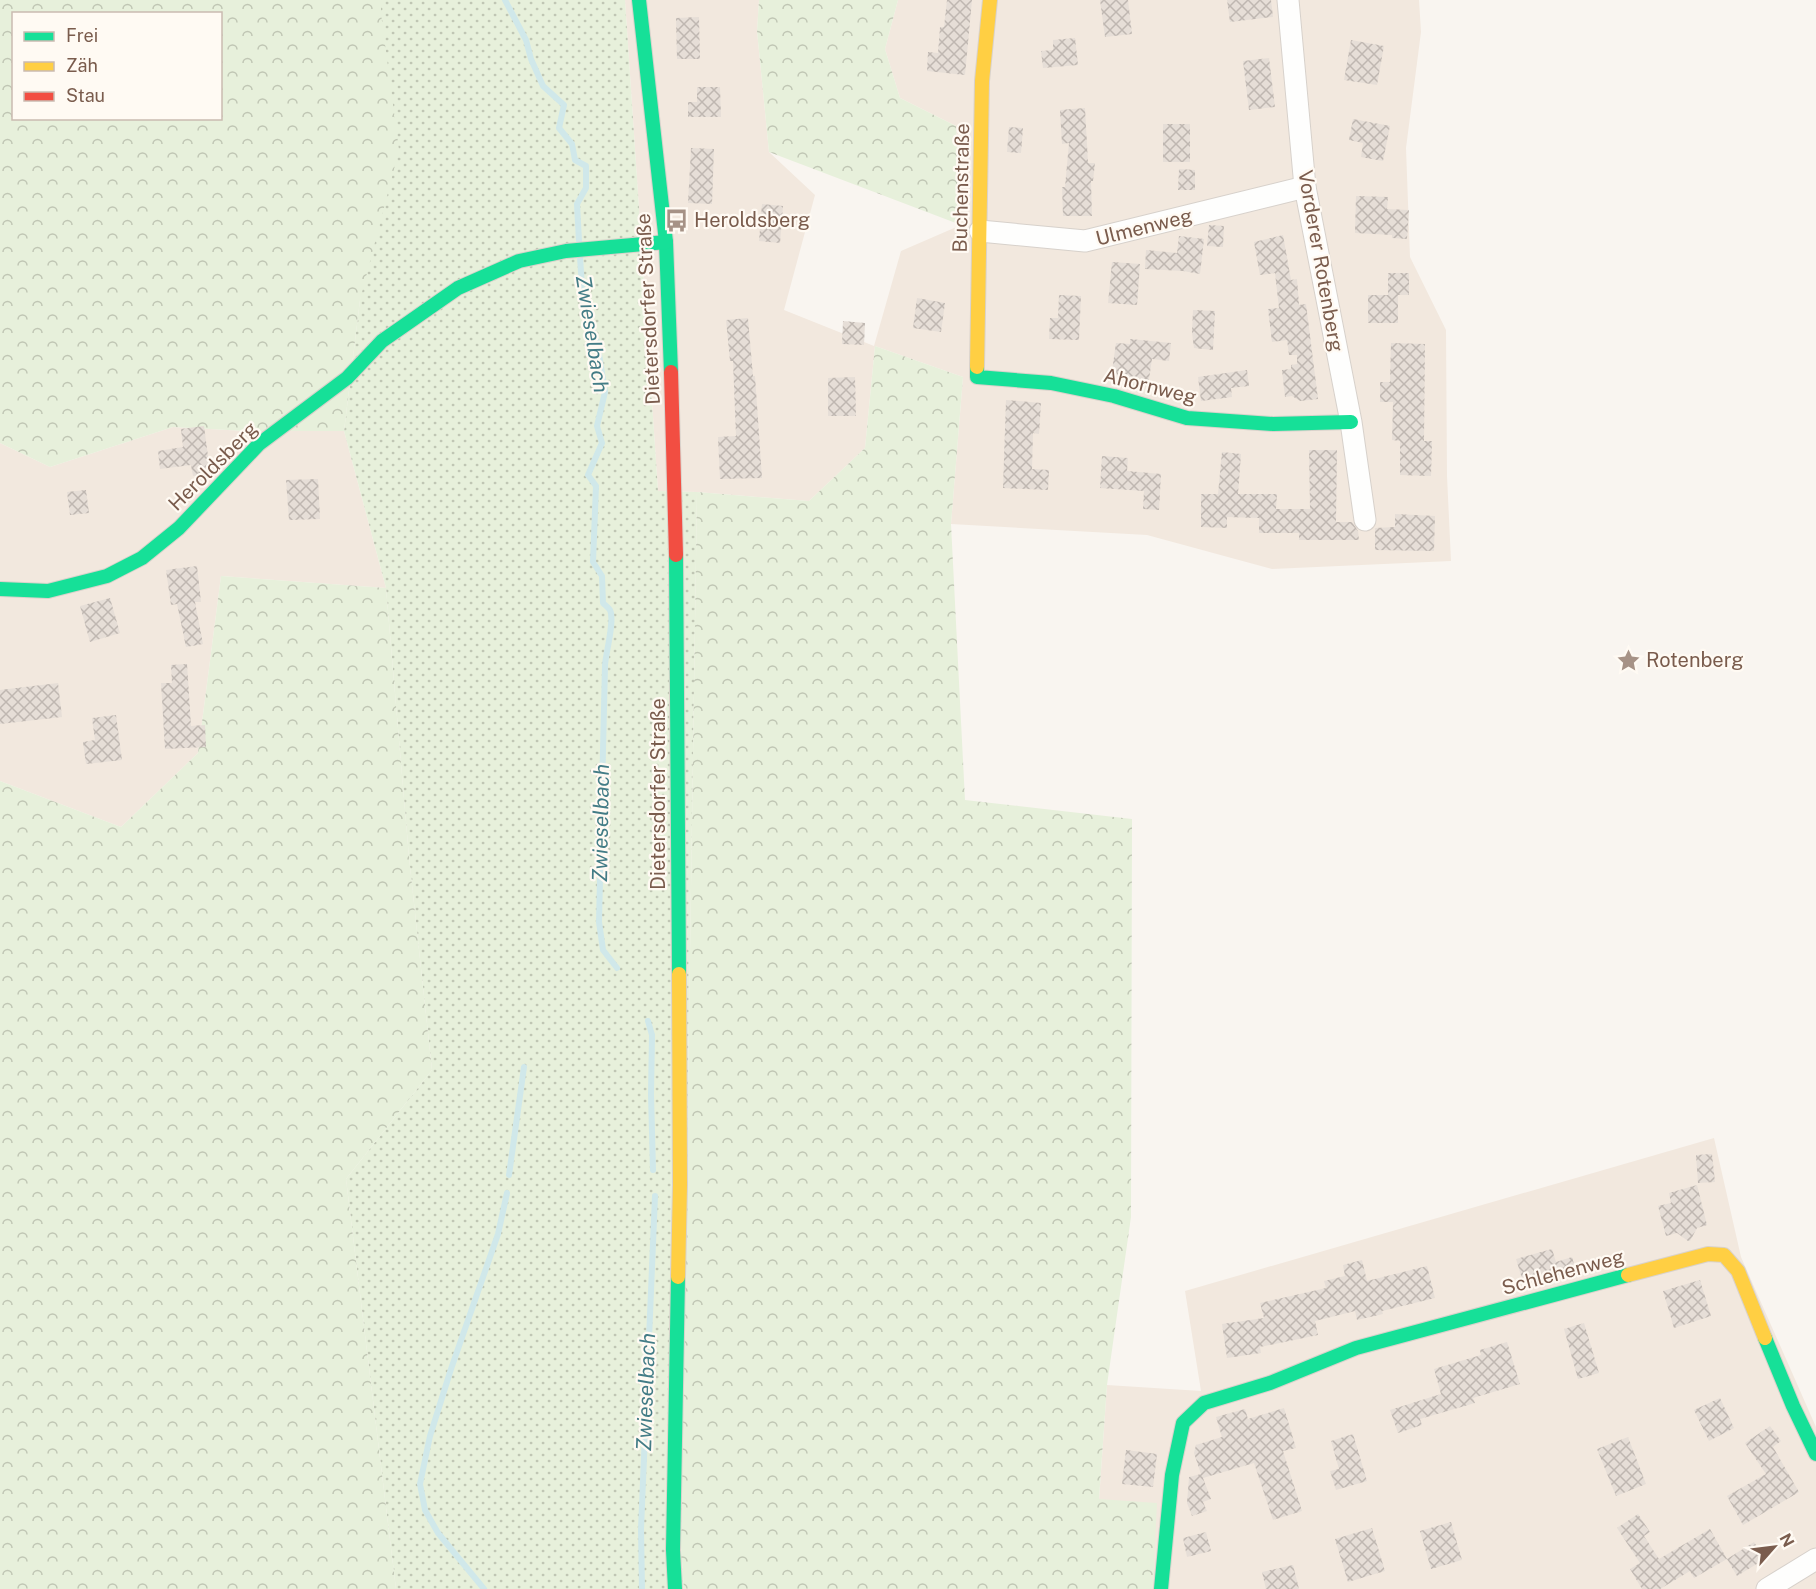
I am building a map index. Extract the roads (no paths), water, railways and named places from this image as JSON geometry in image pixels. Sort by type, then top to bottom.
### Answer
[{"type":"street","name":"Dietersdorfer Straße","points":[[639,0],[666,242],[676,514],[680,1185],[673,1550],[675,1589]]},
{"type":"street","name":"Buchenstraße","points":[[977,377],[982,81],[990,0]]},
{"type":"street","name":"Vorderer Rotenberg","points":[[1288,0],[1305,187],[1351,422],[1365,520]]},
{"type":"street","name":"Ulmenweg","points":[[981,231],[1086,241],[1305,187]]},
{"type":"street","name":"Heroldsberg","points":[[0,589],[48,591],[107,576],[142,558],[179,528],[259,444],[347,378],[382,341],[458,288],[519,261],[566,251],[666,242]]},
{"type":"street","name":"Ahornweg","points":[[977,377],[1051,383],[1114,396],[1187,418],[1273,424],[1351,422]]},
{"type":"street","name":"Schlehenweg","points":[[1161,1589],[1172,1476],[1183,1423],[1204,1403],[1270,1383],[1356,1348],[1708,1254],[1724,1255],[1738,1271],[1793,1406],[1816,1454]]},
{"type":"street","points":[[1767,1589],[1816,1559]]},
{"type":"waterway","name":"Zwieselbach","points":[[505,0],[526,40],[531,59],[543,86],[564,105],[559,128],[572,144],[575,160],[586,166],[586,188],[577,204],[579,241]]},
{"type":"waterway","name":"Zwieselbach","points":[[580,257],[583,302],[597,342],[605,392],[597,426],[602,443],[588,475],[596,486],[593,562],[602,576],[603,603],[610,610],[611,615],[605,665],[599,922],[603,950],[617,968]]},
{"type":"waterway","name":"Zwieselbach","points":[[648,1021],[652,1035],[653,1170]]},
{"type":"waterway","points":[[509,1175],[524,1067]]},
{"type":"waterway","points":[[484,1589],[438,1533],[425,1510],[420,1484],[430,1436],[498,1234],[507,1193]]},
{"type":"waterway","name":"Zwieselbach","points":[[642,1589],[641,1529],[655,1196]]},
{"type":"place","name":"Heroldsberg","points":[[676,220]]},
{"type":"place","name":"Rotenberg","points":[[1628,660]]}]
